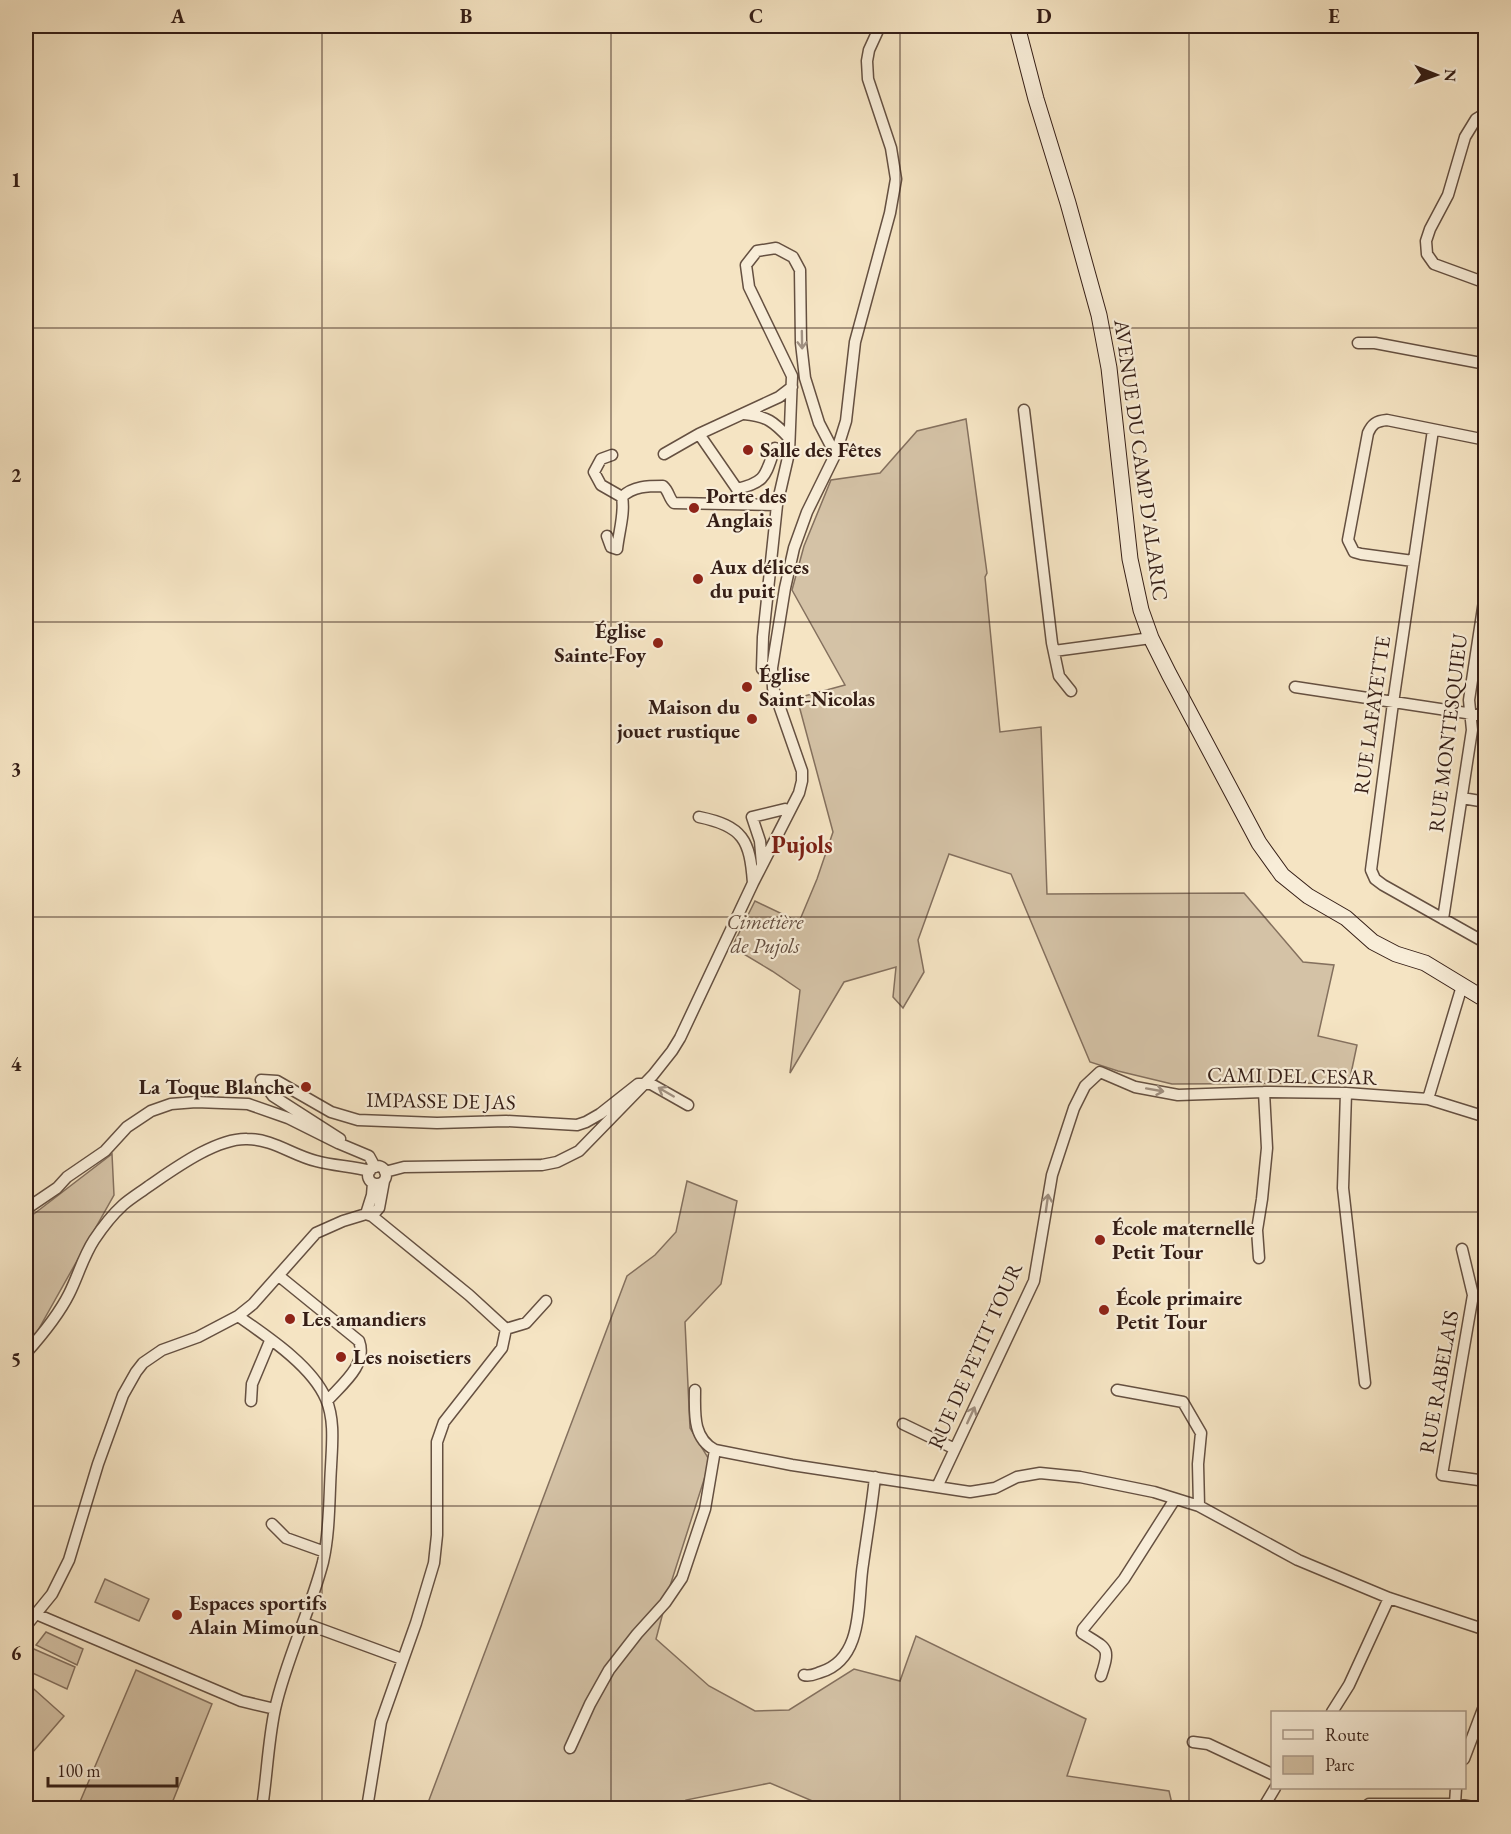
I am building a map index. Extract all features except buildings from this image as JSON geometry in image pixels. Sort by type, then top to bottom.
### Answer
[{"type":"main road","name":"AVENUE DU CAMP D'ALARIC","points":[[1017,26],[1036,99],[1068,202],[1102,332],[1109,368],[1130,559],[1141,610],[1151,638],[1259,843],[1282,876],[1308,896],[1346,918],[1373,942],[1396,954],[1425,963],[1485,999]]},
{"type":"street","points":[[763,668],[794,548],[807,512],[836,453],[846,421],[855,342],[890,213],[896,179],[891,148],[868,79],[867,61],[869,50],[880,26]]},
{"type":"street","points":[[1485,113],[1476,120],[1465,137],[1448,195],[1430,229],[1426,242],[1427,255],[1434,264],[1485,283]]},
{"type":"street","points":[[26,1353],[57,1315],[94,1240],[124,1203],[177,1167],[221,1143],[236,1139],[260,1140],[274,1143],[314,1161],[350,1166],[378,1175],[404,1167],[542,1165],[557,1162],[579,1151],[653,1075],[680,1038],[788,811],[799,793],[802,781],[802,771],[773,688],[763,668],[763,637],[777,505],[789,453],[792,376],[749,287],[746,265],[757,251],[776,248],[793,257],[800,270],[801,343],[805,378],[819,423],[832,450],[836,453]]},
{"type":"street","points":[[1358,343],[1375,343],[1485,364]]},
{"type":"street","points":[[664,454],[699,434],[779,397],[792,387]]},
{"type":"street","points":[[1024,410],[1054,651],[1059,676],[1071,691]]},
{"type":"street","points":[[743,414],[760,416],[776,425],[789,438]]},
{"type":"street","points":[[1413,561],[1360,554],[1354,552],[1348,540],[1371,426],[1376,422],[1387,420],[1485,440]]},
{"type":"street","name":"RUE LAFAYETTE","points":[[1433,430],[1371,870],[1375,879],[1383,885],[1485,943]]},
{"type":"street","points":[[699,434],[737,489],[753,485],[765,477],[775,448]]},
{"type":"street","points":[[612,455],[601,459],[594,472],[601,485],[622,496]]},
{"type":"street","points":[[622,496],[637,487],[663,486],[674,503],[777,505]]},
{"type":"street","points":[[607,536],[611,547],[617,549],[624,508],[622,496]]},
{"type":"street","name":"RUE MONTESQUIEU","points":[[1443,919],[1472,730],[1469,700],[1485,588]]},
{"type":"street","points":[[1054,651],[1151,638]]},
{"type":"street","points":[[1295,687],[1485,716]]},
{"type":"street","points":[[1462,798],[1485,802]]},
{"type":"street","points":[[762,866],[760,841],[752,817],[785,809],[788,811]]},
{"type":"street","points":[[699,817],[729,825],[743,837],[752,860],[753,884]]},
{"type":"street","points":[[1428,1099],[1462,986]]},
{"type":"street","name":"CAMI DEL CESAR","points":[[1100,1072],[1135,1087],[1178,1095],[1264,1092],[1346,1093],[1428,1099],[1485,1117]]},
{"type":"street","name":"RUE DE PETIT TOUR","points":[[937,1487],[1034,1281],[1052,1174],[1074,1108],[1085,1086],[1100,1072]]},
{"type":"street","name":"IMPASSE DE JAS","points":[[338,1143],[340,1139],[273,1096],[261,1080],[277,1081],[331,1112],[358,1119],[437,1123],[506,1122],[577,1125],[600,1114],[638,1084],[643,1084]]},
{"type":"street","points":[[643,1084],[651,1084],[688,1105]]},
{"type":"street","points":[[1259,1258],[1257,1230],[1267,1148],[1264,1092]]},
{"type":"street","points":[[1346,1093],[1343,1188],[1365,1383]]},
{"type":"street","points":[[26,1209],[105,1151],[127,1127],[151,1111],[171,1104],[196,1102],[248,1104],[288,1118],[369,1156],[378,1175],[369,1215]]},
{"type":"street","points":[[26,1626],[52,1594],[69,1560],[98,1464],[123,1395],[143,1363],[162,1350],[198,1337],[238,1316],[253,1304],[316,1233],[343,1221],[369,1215]]},
{"type":"street","points":[[369,1215],[469,1295],[506,1329]]},
{"type":"street","name":"RUE RABELAIS","points":[[1462,1249],[1473,1295],[1442,1475],[1485,1481]]},
{"type":"street","points":[[279,1276],[359,1341],[362,1349],[358,1365],[327,1401]]},
{"type":"street","name":"RUE RABELAIS","points":[[1473,1295],[1485,1296]]},
{"type":"street","points":[[506,1329],[526,1323],[546,1300]]},
{"type":"street","points":[[253,1304],[259,1331]]},
{"type":"street","points":[[238,1316],[309,1372],[327,1401],[332,1429],[325,1552],[275,1709],[262,1809]]},
{"type":"street","points":[[367,1809],[381,1722],[416,1623],[434,1563],[437,1535],[436,1473],[439,1433],[444,1422],[502,1348],[506,1329]]},
{"type":"street","points":[[251,1401],[252,1384],[270,1341]]},
{"type":"street","points":[[695,1390],[697,1430],[715,1450],[792,1465],[970,1492],[995,1488],[1017,1478],[1040,1473],[1080,1477],[1154,1492],[1199,1506],[1298,1560],[1389,1598],[1485,1630]]},
{"type":"street","points":[[1117,1390],[1183,1402],[1201,1433],[1198,1464],[1199,1506]]},
{"type":"street","points":[[903,1424],[955,1449]]},
{"type":"street","points":[[570,1748],[609,1670],[665,1603],[682,1578],[705,1509],[715,1450]]},
{"type":"street","points":[[804,1675],[809,1676],[830,1669],[846,1654],[857,1629],[875,1477]]},
{"type":"street","points":[[1101,1677],[1107,1658],[1105,1647],[1082,1633],[1083,1629],[1124,1579],[1175,1498]]},
{"type":"street","points":[[272,1524],[286,1538],[325,1552]]},
{"type":"street","points":[[1333,1711],[1389,1598]]},
{"type":"street","points":[[36,1614],[241,1701],[275,1709]]},
{"type":"street","points":[[304,1623],[402,1659]]},
{"type":"street","points":[[1466,1753],[1485,1701]]},
{"type":"street","points":[[1193,1742],[1208,1744],[1271,1774]]},
{"type":"street","points":[[1263,1809],[1274,1789]]},
{"type":"street","points":[[1455,1804],[1456,1789]]},
{"type":"street","points":[[1364,1809],[1369,1804],[1455,1804],[1479,1809]]},
{"type":"green space","name":"Cimetière de Pujols","points":[[966,419],[987,573],[985,577],[1000,732],[1041,727],[1047,894],[1244,893],[1303,962],[1334,965],[1318,1036],[1357,1045],[1349,1083],[1172,1084],[1090,1062],[1011,874],[949,854],[918,940],[924,972],[903,1008],[893,997],[896,967],[844,982],[790,1073],[800,990],[732,947],[755,901],[799,922],[833,832],[797,698],[845,685],[792,590],[804,546],[831,480],[880,473],[917,431]]},
{"type":"green space","points":[[112,1154],[114,1195],[37,1332],[26,1340],[26,1220]]},
{"type":"green space","points":[[687,1181],[737,1201],[721,1284],[685,1322],[690,1428],[710,1461],[670,1586],[656,1639],[709,1686],[755,1711],[789,1710],[854,1669],[900,1681],[916,1636],[1086,1719],[1067,1776],[1169,1791],[1173,1808],[829,1808],[770,1783],[686,1800],[686,1808],[426,1808],[627,1276],[655,1255],[676,1232]]},
{"type":"green space","points":[[105,1579],[149,1599],[139,1621],[95,1602]]},
{"type":"green space","points":[[46,1632],[83,1649],[77,1665],[36,1645]]},
{"type":"green space","points":[[27,1646],[75,1667],[67,1689],[26,1670]]},
{"type":"green space","points":[[136,1670],[212,1704],[170,1808],[91,1808],[79,1804]]},
{"type":"green space","points":[[26,1682],[64,1716],[26,1760]]},
{"type":"place","name":"Salle des Fêtes","points":[[748,450]]},
{"type":"place","name":"Porte des Anglais","points":[[694,508]]},
{"type":"place","name":"Aux délices du puit","points":[[698,579]]},
{"type":"place","name":"Église Sainte-Foy","points":[[658,643]]},
{"type":"place","name":"Église Saint-Nicolas","points":[[747,687]]},
{"type":"place","name":"Maison du jouet rustique","points":[[752,719]]},
{"type":"place","name":"La Toque Blanche","points":[[306,1087]]},
{"type":"place","name":"École maternelle Petit Tour","points":[[1100,1240]]},
{"type":"place","name":"École primaire Petit Tour","points":[[1104,1310]]},
{"type":"place","name":"Les amandiers","points":[[290,1319]]},
{"type":"place","name":"Les noisetiers","points":[[341,1357]]},
{"type":"place","name":"Espaces sportifs Alain Mimoun","points":[[177,1615]]},
{"type":"district","name":"Pujols","points":[[802,845]]}]
